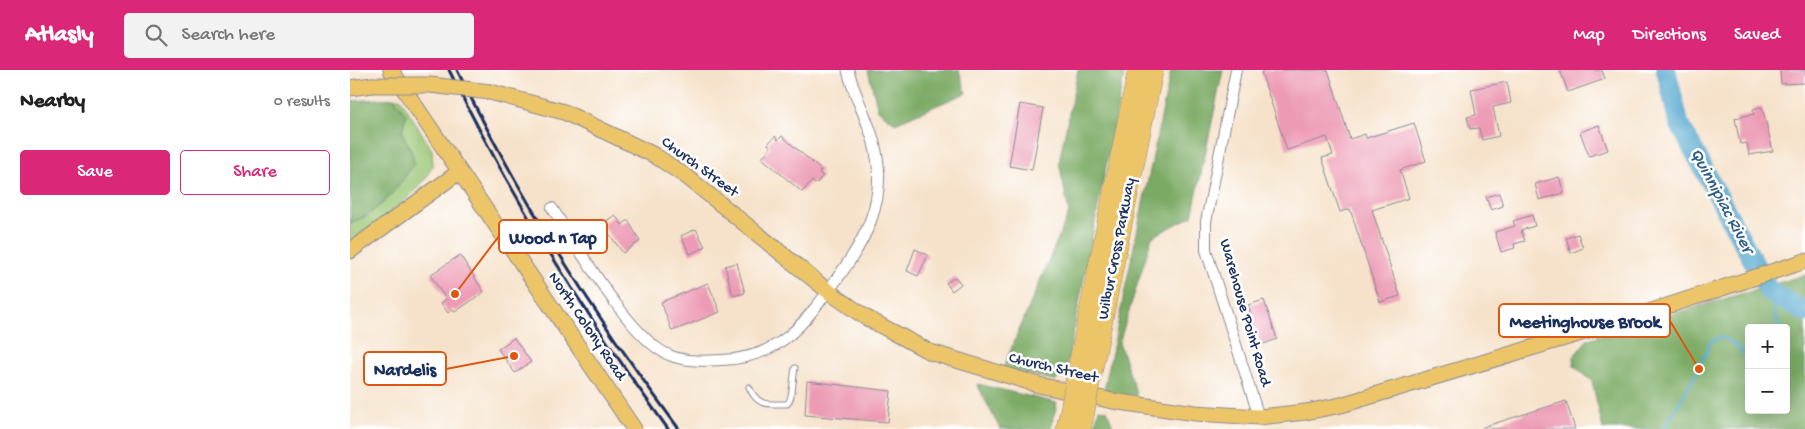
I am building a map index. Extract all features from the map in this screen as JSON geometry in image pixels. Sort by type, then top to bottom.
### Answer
[{"type":"highway","name":"Wilbur Cross Parkway","points":[[1075,421],[1137,70]]},
{"type":"highway","name":"Wilbur Cross Parkway","points":[[1084,375],[1154,70]]},
{"type":"main road","name":"North Colony Road","points":[[392,70],[634,429]]},
{"type":"main road","name":"Church Street","points":[[350,88],[372,85],[430,85],[490,92],[564,112],[654,155],[687,177],[828,290],[865,317],[930,352],[1000,375],[1076,394],[1195,413],[1259,417],[1306,412],[1341,405],[1618,322],[1726,285],[1805,261]]},
{"type":"main road","points":[[350,251],[460,172]]},
{"type":"street","points":[[552,208],[625,316],[644,338],[661,351],[682,359],[739,359],[757,354],[782,342],[808,318],[859,247],[870,227],[876,209],[879,171],[874,142],[858,105],[848,70]]},
{"type":"street","name":"Warehouse Point Road","points":[[1236,70],[1206,222],[1206,250],[1259,417]]},
{"type":"lane","points":[[749,387],[757,401],[765,404],[786,404],[791,398],[795,368]]},
{"type":"green space","points":[[868,70],[959,70],[966,93],[895,123],[878,110]]},
{"type":"green space","points":[[1078,70],[1125,70],[1066,370],[1056,381],[1003,368],[1069,213],[1059,162]]},
{"type":"green space","points":[[1171,70],[1223,70],[1192,216],[1152,237],[1119,343],[1137,395],[1103,395]]},
{"type":"green space","points":[[394,98],[400,98],[432,150],[433,166],[412,194],[350,244],[350,223],[370,215],[412,153],[402,132],[406,115]]},
{"type":"green space","points":[[394,98],[406,115],[402,132],[412,153],[414,164],[379,206],[350,223],[350,101]]},
{"type":"green space","points":[[1805,275],[1805,429],[1603,429],[1592,381],[1574,366],[1574,356],[1588,339]]},
{"type":"green space","points":[[977,384],[1057,403],[1051,429],[1000,429]]},
{"type":"green space","points":[[1099,409],[1107,410],[1114,429],[1094,429]]},
{"type":"building","points":[[1267,70],[1328,70],[1350,139],[1365,134],[1366,138],[1414,123],[1426,161],[1400,170],[1409,198],[1372,210],[1400,296],[1380,302],[1350,209],[1340,212],[1322,158],[1333,155],[1327,137],[1287,150],[1261,72]]},
{"type":"building","points":[[1560,70],[1602,70],[1605,79],[1568,92]]},
{"type":"building","points":[[1780,70],[1805,70],[1805,83],[1781,84]]},
{"type":"building","points":[[1507,82],[1511,103],[1493,107],[1499,136],[1482,140],[1479,128],[1470,129],[1467,117],[1476,115],[1471,89]]},
{"type":"building","points":[[1020,104],[1043,108],[1032,170],[1009,166]]},
{"type":"building","points":[[1762,107],[1773,151],[1749,155],[1747,143],[1740,144],[1735,118],[1754,114],[1753,109]]},
{"type":"building","points":[[1599,125],[1608,150],[1589,156],[1580,132]]},
{"type":"building","points":[[775,136],[778,140],[782,136],[821,170],[819,173],[823,176],[815,184],[812,181],[802,192],[762,158],[771,147],[768,144]]},
{"type":"building","points":[[1559,177],[1564,193],[1539,200],[1535,184]]},
{"type":"building","points":[[1499,193],[1503,206],[1491,210],[1486,197]]},
{"type":"building","points":[[615,215],[622,225],[628,220],[640,241],[623,253],[602,224]]},
{"type":"building","points":[[1532,215],[1535,226],[1521,230],[1525,241],[1514,244],[1515,248],[1501,252],[1495,232],[1515,226],[1513,221]]},
{"type":"building","points":[[696,229],[705,247],[690,254],[681,236]]},
{"type":"building","points":[[1578,234],[1583,248],[1571,253],[1566,238]]},
{"type":"building","points":[[915,249],[928,255],[918,276],[907,271]]},
{"type":"building","points":[[460,255],[484,292],[455,312],[453,309],[448,313],[441,303],[446,299],[430,275]]},
{"type":"building","points":[[737,263],[745,293],[733,296],[725,266]]},
{"type":"building","points":[[955,277],[961,284],[952,291],[946,283]]},
{"type":"building","points":[[708,283],[720,312],[672,331],[661,302]]},
{"type":"building","points":[[1264,300],[1277,339],[1261,345],[1248,305]]},
{"type":"building","points":[[514,338],[531,362],[515,373],[498,349]]},
{"type":"building","points":[[807,381],[891,391],[888,422],[805,415]]},
{"type":"building","points":[[1566,401],[1575,429],[1483,429],[1483,427]]},
{"type":"waterway","name":"Quinnipiac River","points":[[1666,70],[1679,123],[1769,291],[1805,312]]},
{"type":"waterway","points":[[1769,291],[1778,324]]},
{"type":"waterway","points":[[1664,429],[1699,369],[1710,342],[1721,337],[1732,342],[1745,355]]},
{"type":"railway","points":[[449,70],[498,164],[551,254],[607,343],[668,429]]},
{"type":"railway","points":[[457,70],[506,164],[560,255],[648,387],[679,429]]},
{"type":"place","name":"Wood n Tap","points":[[455,294]]},
{"type":"place","name":"Nardelis","points":[[514,356]]},
{"type":"place","name":"Meetinghouse Brook","points":[[1699,369]]}]
